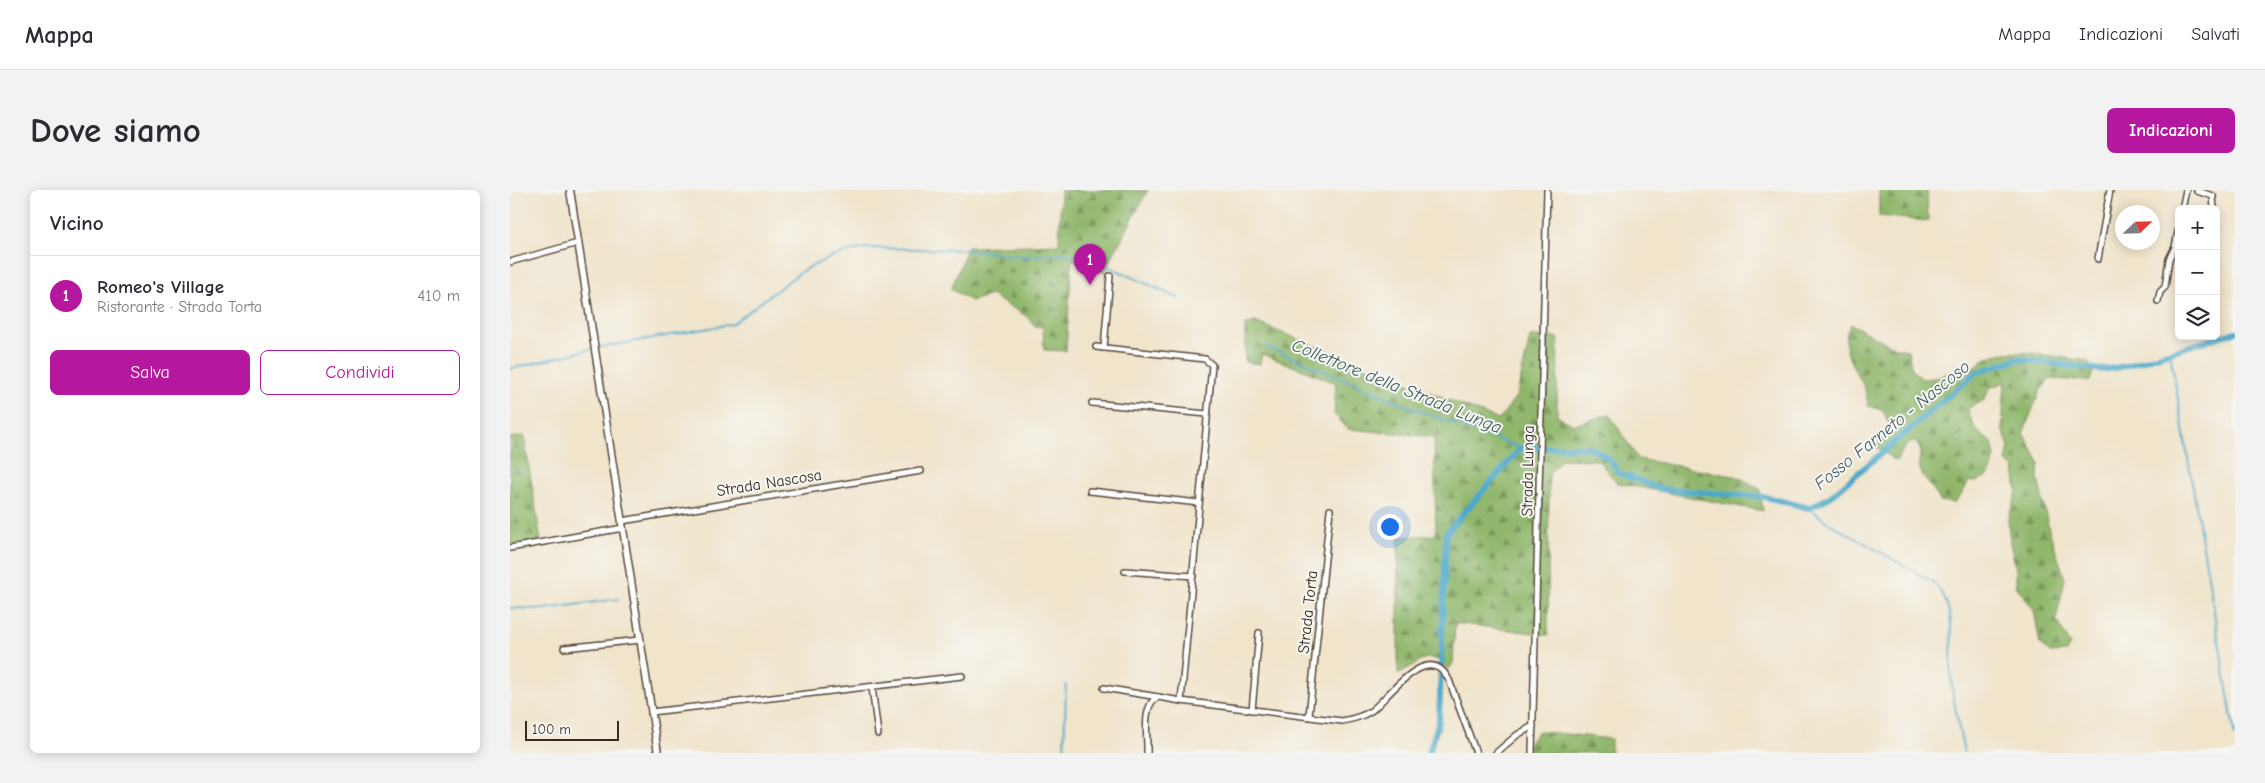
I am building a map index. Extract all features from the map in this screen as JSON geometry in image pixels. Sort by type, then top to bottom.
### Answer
[{"type":"street","points":[[570,190],[658,753]]},
{"type":"street","name":"Strada Lunga","points":[[1532,753],[1547,190]]},
{"type":"street","points":[[2098,259],[2110,190]]},
{"type":"street","points":[[2183,205],[2186,190]]},
{"type":"street","points":[[2195,190],[2213,196],[2214,205]]},
{"type":"street","points":[[510,262],[578,243]]},
{"type":"street","points":[[2158,302],[2160,292],[2165,287],[2170,259],[2175,249]]},
{"type":"street","points":[[1104,348],[1110,276]]},
{"type":"street","points":[[1096,347],[1209,360],[1212,366],[1181,701]]},
{"type":"street","points":[[1092,402],[1208,414]]},
{"type":"street","name":"Strada Nascosa","points":[[622,521],[921,471]]},
{"type":"street","points":[[1090,491],[1199,503]]},
{"type":"street","name":"Strada Torta","points":[[1309,716],[1330,510]]},
{"type":"street","points":[[510,548],[623,528]]},
{"type":"street","points":[[1125,571],[1193,576]]},
{"type":"street","points":[[1252,710],[1259,633]]},
{"type":"street","points":[[564,648],[640,640]]},
{"type":"street","points":[[1104,688],[1181,701],[1338,721],[1361,717],[1373,710],[1410,674],[1423,668],[1435,668],[1445,674],[1452,687],[1476,753]]},
{"type":"street","points":[[651,712],[962,676]]},
{"type":"street","points":[[872,687],[878,734]]},
{"type":"street","points":[[1147,753],[1148,709],[1151,702],[1158,697]]},
{"type":"street","points":[[1496,753],[1517,735],[1533,726]]},
{"type":"green space","points":[[1061,190],[1148,190],[1104,272],[1072,259],[1066,351],[1044,350],[1043,327],[1035,326],[1026,316],[991,295],[971,301],[951,289],[968,247],[1059,244]]},
{"type":"green space","points":[[1879,190],[1927,190],[1928,221],[1879,216]]},
{"type":"green space","points":[[1255,322],[1499,420],[1517,395],[1530,337],[1558,338],[1557,416],[1574,425],[1609,414],[1638,459],[1739,477],[1760,489],[1763,511],[1617,483],[1598,460],[1562,459],[1549,473],[1548,635],[1455,623],[1453,663],[1449,669],[1439,660],[1428,657],[1398,674],[1398,537],[1436,535],[1434,437],[1348,429],[1334,414],[1336,383],[1262,354],[1260,364],[1245,362],[1245,325]]},
{"type":"green space","points":[[1851,324],[1896,348],[1908,350],[1912,370],[1922,379],[1933,378],[1953,371],[1964,376],[1983,360],[1994,355],[2006,353],[2034,353],[2088,361],[2093,371],[2090,381],[2050,379],[2040,391],[2023,433],[2039,462],[2038,478],[2049,530],[2065,579],[2056,620],[2070,644],[2066,652],[2050,653],[2040,644],[2034,610],[2016,586],[2016,570],[2010,543],[2008,519],[2017,492],[2014,467],[2006,462],[2009,446],[2002,429],[2005,382],[1990,388],[1984,400],[1968,408],[1975,428],[1992,442],[1995,457],[1989,475],[1976,482],[1969,481],[1962,494],[1954,503],[1940,501],[1921,472],[1919,459],[1921,451],[1916,442],[1907,444],[1896,461],[1876,447],[1890,426],[1883,410],[1868,406],[1864,388],[1851,362],[1846,347],[1846,339]]},
{"type":"green space","points":[[524,436],[541,541],[510,546],[510,438]]},
{"type":"green space","points":[[1539,731],[1611,739],[1611,753],[1520,753]]},
{"type":"waterway","name":"Collettore della Strada Lunga","points":[[597,348],[732,324],[802,271],[833,256],[865,248],[969,250],[1026,257],[1058,253],[1094,260],[1178,298]]},
{"type":"waterway","name":"Fosso Farneto - Nascoso","points":[[1429,753],[1439,721],[1446,533],[1521,448],[1589,447],[1607,457],[1619,473],[1661,489],[1766,497],[1809,508],[1830,497],[1977,372],[2018,359],[2102,370],[2125,366],[2235,332]]},
{"type":"waterway","name":"Collettore della Strada Lunga","points":[[1265,346],[1422,412],[1521,448]]},
{"type":"waterway","name":"Collettore della Strada Lunga","points":[[510,369],[592,349]]},
{"type":"waterway","points":[[2170,352],[2235,736]]},
{"type":"waterway","points":[[1809,508],[1827,522],[1933,582],[1942,593],[1948,606],[1952,632],[1952,688],[1964,753]]},
{"type":"waterway","points":[[510,608],[544,609],[618,599]]},
{"type":"waterway","points":[[1064,753],[1066,685]]},
{"type":"place","name":"Romeo's Village","points":[[1090,285]]}]
